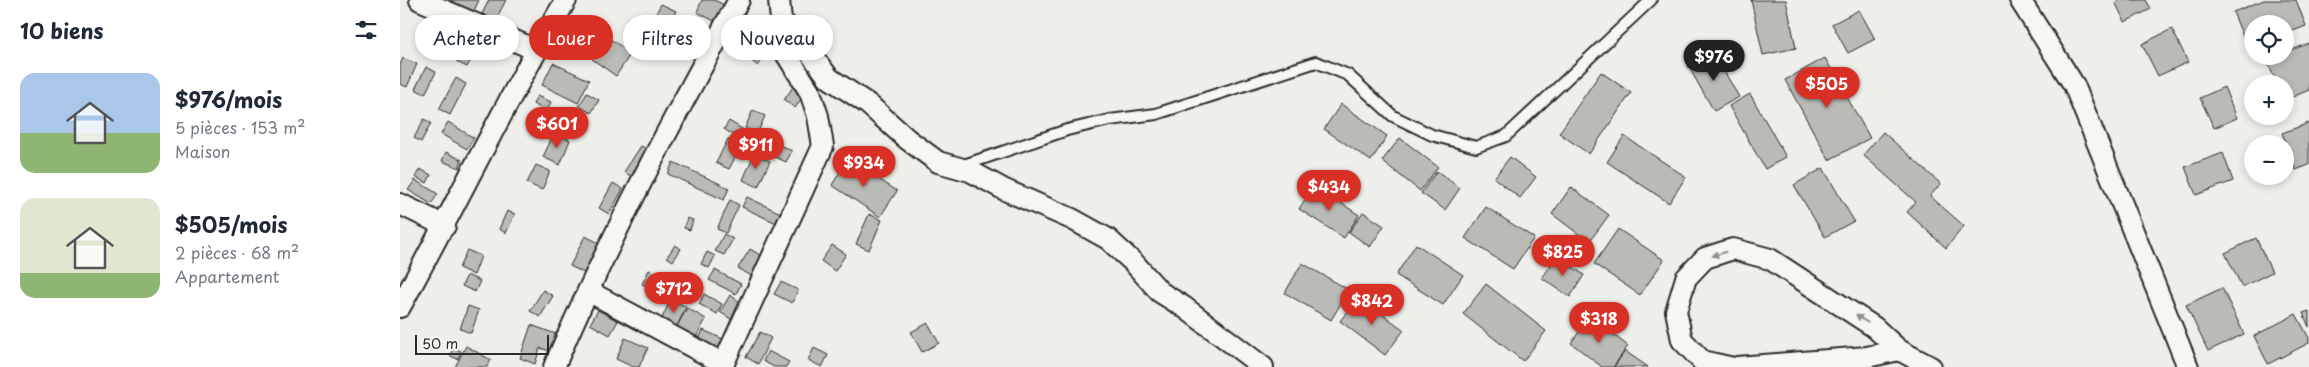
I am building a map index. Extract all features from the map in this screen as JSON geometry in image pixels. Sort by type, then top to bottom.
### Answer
[{"type":"street","points":[[420,0],[529,47]]},
{"type":"street","points":[[557,15],[566,0]]},
{"type":"street","points":[[554,367],[588,291],[680,106],[739,0]]},
{"type":"street","points":[[779,0],[780,15]]},
{"type":"street","points":[[2020,0],[2074,86],[2188,367]]},
{"type":"street","points":[[400,307],[445,226],[531,60]]},
{"type":"street","points":[[588,291],[723,366],[823,146],[818,116],[810,92],[790,60]]},
{"type":"street","points":[[815,60],[829,78],[868,104],[906,139],[938,162],[970,171],[1005,190],[1072,219],[1108,239],[1134,263],[1160,292],[1184,307],[1263,367]]},
{"type":"street","points":[[400,204],[445,226]]},
{"type":"street","points":[[1729,367],[1702,361],[1682,340],[1676,311],[1686,278],[1705,258],[1733,249],[1770,259],[1874,327],[1899,350],[1931,367]]},
{"type":"street","points":[[1737,367],[1867,357],[1899,350]]},
{"type":"lane","points":[[955,168],[1067,130],[1110,120],[1156,114],[1316,62],[1348,76],[1393,116],[1432,135],[1476,147],[1506,136],[1652,0]]},
{"type":"building","points":[[452,0],[479,0],[472,15],[450,3]]},
{"type":"building","points":[[489,0],[506,0],[498,15],[482,14]]},
{"type":"building","points":[[702,0],[714,0],[729,7],[725,15],[721,15],[720,24],[711,19],[711,15],[703,15],[697,12]]},
{"type":"building","points":[[1751,0],[1786,0],[1796,48],[1763,55]]},
{"type":"building","points":[[2119,0],[2146,0],[2151,9],[2125,22],[2115,2]]},
{"type":"building","points":[[2264,0],[2296,0],[2306,26],[2294,31],[2294,15],[2244,15],[2244,39],[2233,12]]},
{"type":"building","points":[[661,4],[676,11],[674,15],[655,15]]},
{"type":"building","points":[[1859,10],[1875,39],[1848,53],[1832,24]]},
{"type":"building","points":[[2172,29],[2188,62],[2158,76],[2142,44]]},
{"type":"building","points":[[613,41],[623,48],[623,60],[626,60],[616,76],[593,60],[613,60]]},
{"type":"building","points":[[2309,43],[2309,90],[2294,96],[2294,75],[2273,75],[2269,65],[2294,65],[2294,49]]},
{"type":"building","points":[[1713,52],[1739,97],[1714,111],[1688,66]]},
{"type":"building","points":[[403,58],[417,64],[407,87],[400,84],[400,65]]},
{"type":"building","points":[[1825,58],[1870,138],[1829,160],[1785,80]]},
{"type":"building","points":[[458,60],[471,60],[467,67],[457,62]]},
{"type":"building","points":[[750,60],[762,60],[758,66]]},
{"type":"building","points":[[553,63],[589,80],[578,103],[542,85]]},
{"type":"building","points":[[426,67],[436,72],[425,94],[415,89]]},
{"type":"building","points":[[1601,72],[1631,93],[1589,154],[1559,133]]},
{"type":"building","points":[[456,78],[466,84],[450,115],[439,109]]},
{"type":"building","points":[[795,84],[806,92],[795,108],[784,100]]},
{"type":"building","points":[[2224,87],[2237,118],[2214,128],[2200,98]]},
{"type":"building","points":[[587,93],[599,100],[591,113],[579,106]]},
{"type":"building","points":[[1750,94],[1786,157],[1765,169],[1729,106]]},
{"type":"building","points":[[537,96],[551,102],[547,111],[533,104]]},
{"type":"building","points":[[1341,104],[1387,136],[1371,161],[1324,129]]},
{"type":"building","points":[[753,110],[765,116],[757,134],[745,128]]},
{"type":"building","points":[[424,119],[431,123],[421,142],[414,138]]},
{"type":"building","points":[[729,121],[752,135],[747,144],[724,129]]},
{"type":"building","points":[[448,122],[474,138],[467,149],[441,134]]},
{"type":"building","points":[[2309,123],[2309,165],[2296,170],[2294,165],[2294,135],[2283,135],[2282,133]]},
{"type":"building","points":[[1883,132],[1941,184],[1930,196],[1964,226],[1946,248],[1907,212],[1916,202],[1863,155]]},
{"type":"building","points":[[554,133],[570,140],[560,165],[543,157]]},
{"type":"building","points":[[1624,136],[1686,177],[1669,203],[1607,162]]},
{"type":"building","points":[[765,138],[792,151],[786,162],[759,149]]},
{"type":"building","points":[[1400,138],[1438,167],[1420,191],[1382,161]]},
{"type":"building","points":[[728,139],[741,146],[729,169],[716,163]]},
{"type":"building","points":[[641,146],[650,151],[633,177],[624,172]]},
{"type":"building","points":[[446,152],[462,160],[459,168],[442,161]]},
{"type":"building","points":[[2223,153],[2233,181],[2196,195],[2185,167]]},
{"type":"building","points":[[754,154],[770,161],[758,187],[743,180]]},
{"type":"building","points":[[1510,157],[1536,177],[1520,198],[1494,178]]},
{"type":"building","points":[[848,159],[897,191],[880,217],[832,185]]},
{"type":"building","points":[[673,162],[729,188],[724,200],[668,174]]},
{"type":"building","points":[[536,165],[550,171],[542,190],[527,183]]},
{"type":"building","points":[[1823,168],[1854,221],[1825,237],[1794,185]]},
{"type":"building","points":[[420,169],[431,175],[427,183],[415,177]]},
{"type":"building","points":[[1437,171],[1460,188],[1445,210],[1421,193]]},
{"type":"building","points":[[415,180],[438,194],[431,204],[408,190]]},
{"type":"building","points":[[613,183],[623,189],[609,214],[599,208]]},
{"type":"building","points":[[1314,185],[1359,215],[1344,238],[1299,209]]},
{"type":"building","points":[[1571,187],[1609,215],[1589,242],[1552,214]]},
{"type":"building","points":[[747,197],[789,217],[785,227],[742,207]]},
{"type":"building","points":[[730,200],[739,205],[726,233],[717,229]]},
{"type":"building","points":[[1486,207],[1534,238],[1513,269],[1465,238]]},
{"type":"building","points":[[507,211],[515,214],[506,233],[499,229]]},
{"type":"building","points":[[1363,212],[1384,226],[1370,247],[1349,232]]},
{"type":"building","points":[[869,214],[882,220],[869,250],[856,244]]},
{"type":"building","points":[[687,218],[693,220],[690,230],[684,228]]},
{"type":"building","points":[[1618,229],[1664,260],[1640,295],[1594,264]]},
{"type":"building","points":[[724,234],[733,239],[724,255],[715,251]]},
{"type":"building","points":[[585,236],[605,246],[590,276],[570,266]]},
{"type":"building","points":[[2256,238],[2272,272],[2242,287],[2225,253]]},
{"type":"building","points":[[1416,244],[1463,275],[1443,305],[1396,275]]},
{"type":"building","points":[[675,245],[681,249],[673,261],[667,257]]},
{"type":"building","points":[[832,245],[846,254],[835,271],[821,261]]},
{"type":"building","points":[[750,249],[767,259],[755,278],[738,268]]},
{"type":"building","points":[[467,250],[481,256],[474,275],[459,268]]},
{"type":"building","points":[[707,252],[715,256],[709,268],[701,264]]},
{"type":"building","points":[[1557,256],[1584,275],[1570,297],[1542,278]]},
{"type":"building","points":[[1302,263],[1349,290],[1331,320],[1285,293]]},
{"type":"building","points":[[649,270],[672,281],[666,295],[642,284]]},
{"type":"building","points":[[715,270],[741,284],[736,294],[709,280]]},
{"type":"building","points":[[467,275],[480,281],[475,292],[462,286]]},
{"type":"building","points":[[781,282],[798,290],[792,303],[774,294]]},
{"type":"building","points":[[1486,284],[1546,331],[1523,361],[1463,314]]},
{"type":"building","points":[[2222,288],[2244,334],[2208,351],[2186,305]]},
{"type":"building","points":[[543,290],[553,296],[540,317],[530,311]]},
{"type":"building","points":[[704,294],[722,304],[717,314],[699,304]]},
{"type":"building","points":[[730,295],[747,307],[737,323],[720,312]]},
{"type":"building","points":[[1359,297],[1404,330],[1385,355],[1340,321]]},
{"type":"building","points":[[671,299],[686,307],[676,328],[661,320]]},
{"type":"building","points":[[468,306],[479,310],[471,333],[460,329]]},
{"type":"building","points":[[687,308],[706,319],[695,339],[676,328]]},
{"type":"building","points":[[598,310],[618,321],[610,335],[590,324]]},
{"type":"building","points":[[2309,311],[2309,327],[2303,313]]},
{"type":"building","points":[[2296,314],[2309,338],[2309,343],[2268,364],[2254,336]]},
{"type":"building","points":[[1590,317],[1628,346],[1613,367],[1602,367],[1571,343]]},
{"type":"building","points":[[928,323],[939,343],[922,352],[911,332]]},
{"type":"building","points":[[531,325],[556,334],[550,351],[540,348],[535,364],[520,358]]},
{"type":"building","points":[[703,330],[725,340],[720,351],[698,341]]},
{"type":"building","points":[[760,332],[771,338],[758,364],[746,357]]},
{"type":"building","points":[[625,338],[648,348],[639,367],[633,367],[616,359]]},
{"type":"building","points":[[466,346],[491,360],[487,367],[455,367]]},
{"type":"building","points":[[453,348],[461,351],[458,359],[450,356]]},
{"type":"building","points":[[814,348],[828,355],[822,367],[808,360]]},
{"type":"building","points":[[768,351],[789,362],[786,367],[774,367],[763,361]]},
{"type":"building","points":[[1625,351],[1648,367],[1614,367]]}]
